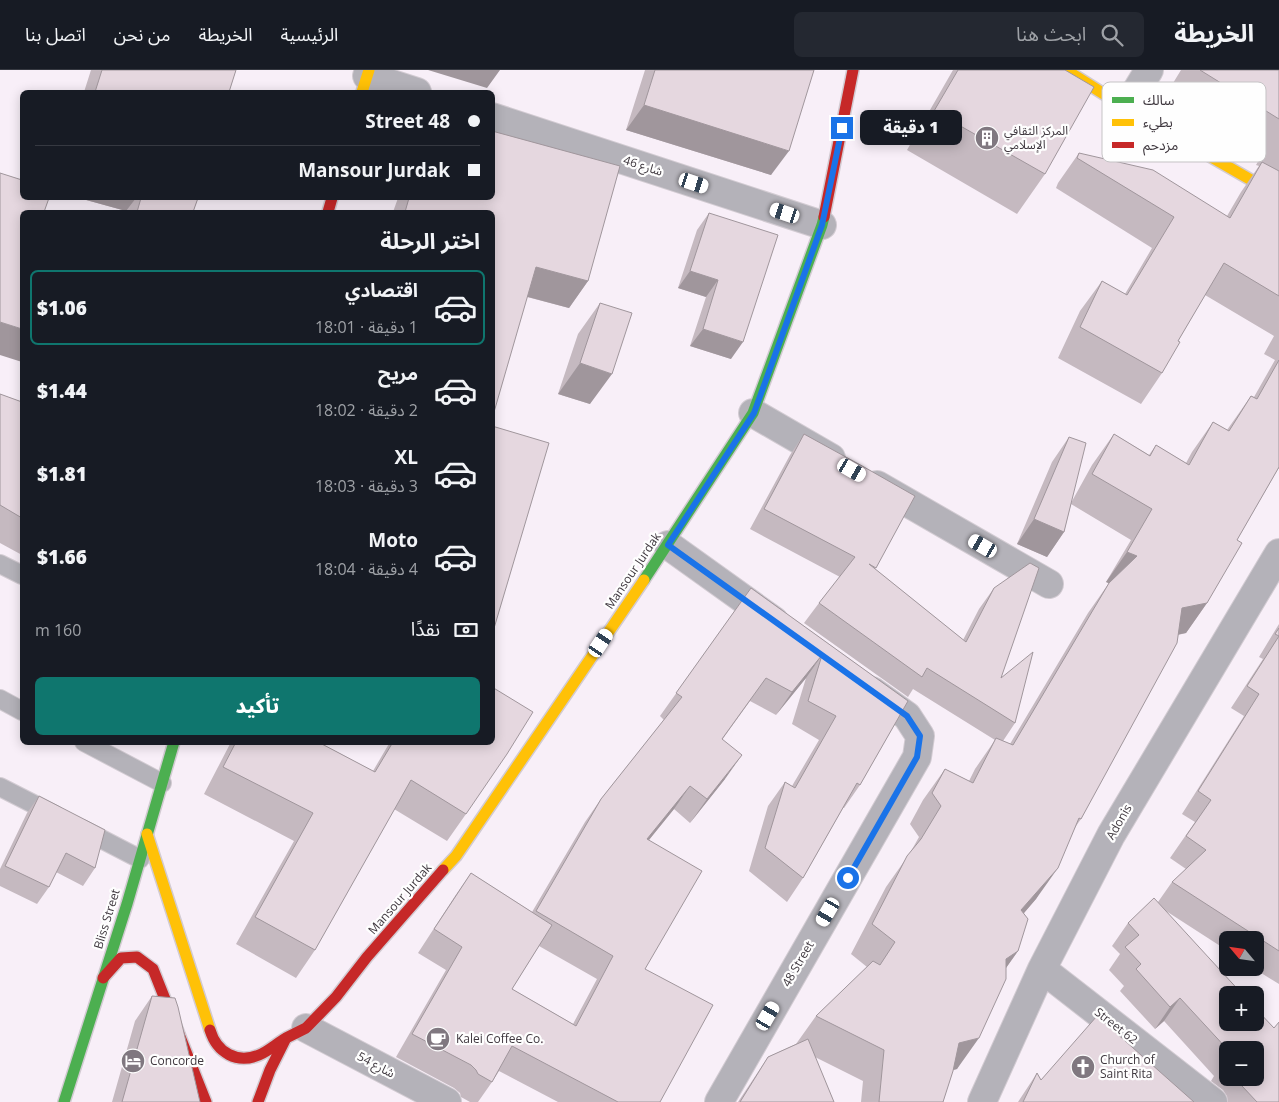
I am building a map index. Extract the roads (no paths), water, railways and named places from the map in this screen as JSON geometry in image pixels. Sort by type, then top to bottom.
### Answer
[{"type":"street","name":"Mansour Jurdak","points":[[258,1102],[270,1070],[296,1033],[336,996],[367,957],[456,856],[668,545],[754,413],[822,225],[853,70]]},
{"type":"street","points":[[1066,70],[1102,93]]},
{"type":"street","points":[[1142,82],[1149,70]]},
{"type":"street","points":[[366,80],[408,90]]},
{"type":"street","name":"شارع 46","points":[[495,118],[822,225]]},
{"type":"street","points":[[1220,162],[1279,196]]},
{"type":"street","points":[[754,413],[1049,584]]},
{"type":"street","points":[[668,545],[796,636]]},
{"type":"street","name":"Adonis","points":[[982,1102],[1042,969],[1111,835],[1279,553]]},
{"type":"street","name":"48 Street","points":[[719,1102],[917,757],[920,736],[907,716],[852,676]]},
{"type":"street","name":"Bliss Street","points":[[64,1102],[127,904],[173,745]]},
{"type":"street","name":"Mansour Jurdak","points":[[147,834],[211,1034],[217,1046],[229,1056],[244,1058],[260,1054],[296,1033]]},
{"type":"street","points":[[103,978],[121,958],[137,957],[154,970],[206,1102]]},
{"type":"street","name":"Street 62","points":[[1042,969],[1213,1102]]},
{"type":"street","name":"شارع 54","points":[[296,1033],[447,1102]]},
{"type":"lane","points":[[0,564],[20,574]]},
{"type":"lane","points":[[0,699],[20,710]]},
{"type":"lane","points":[[90,745],[162,783]]},
{"type":"lane","points":[[0,787],[140,859]]},
{"type":"place","name":"المركز الثقافي الإسلامي","points":[[987,138]]},
{"type":"place","name":"Kalei Coffee Co.","points":[[438,1039]]},
{"type":"place","name":"Concorde","points":[[133,1061]]},
{"type":"place","name":"Church of Saint Rita","points":[[1083,1067]]}]
